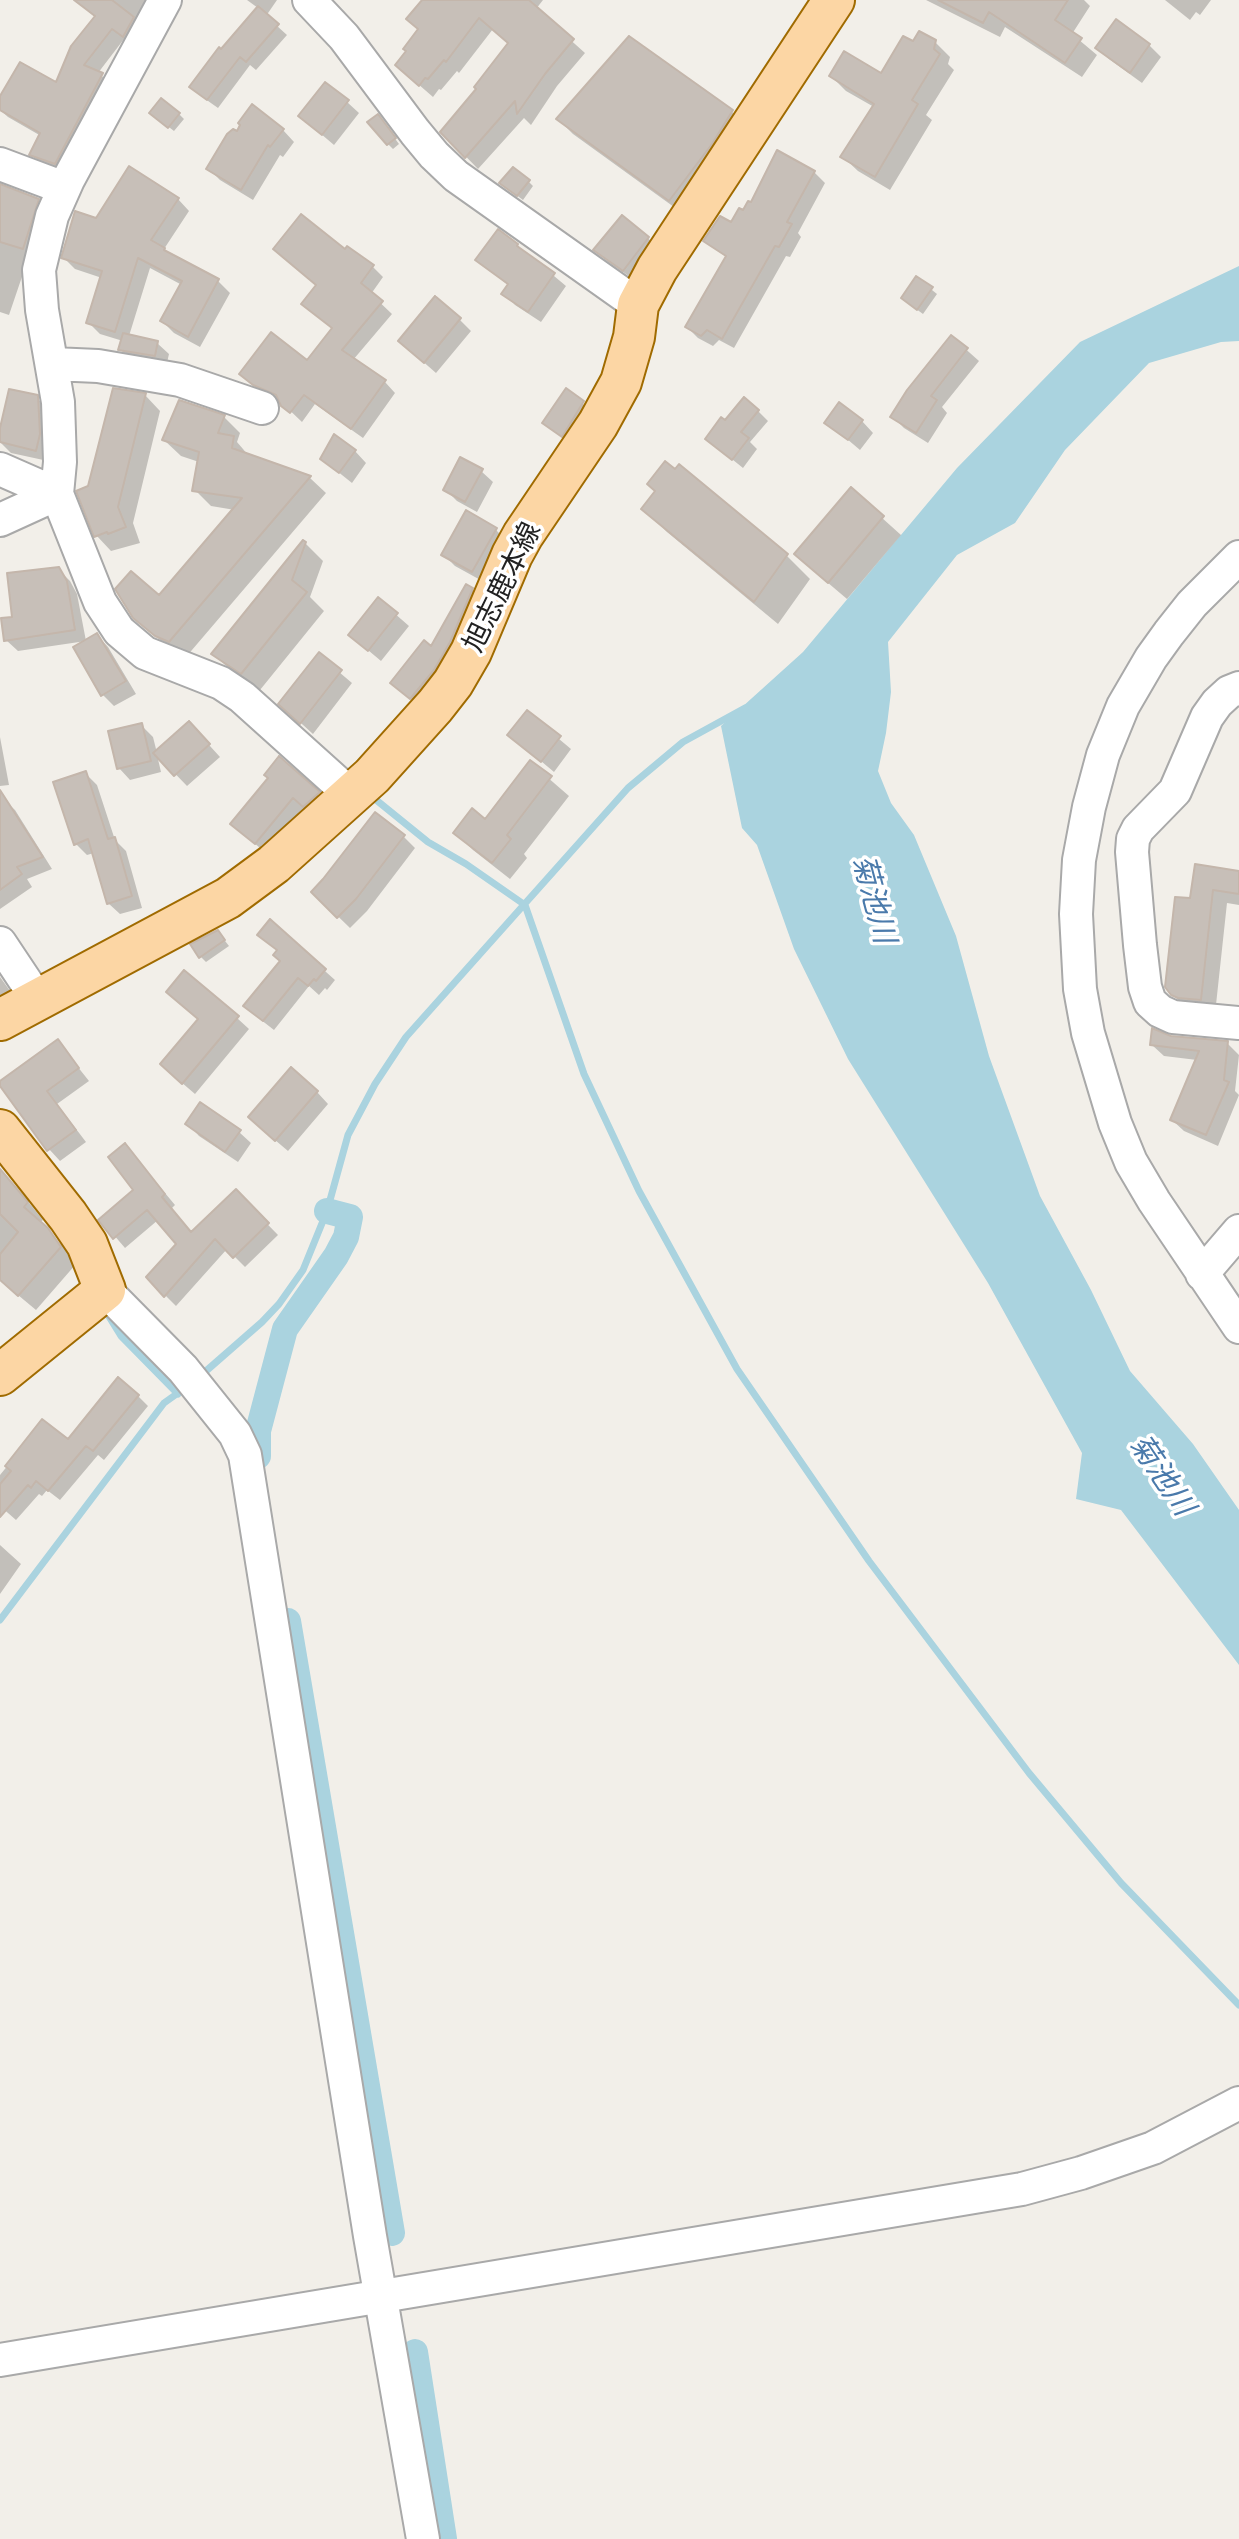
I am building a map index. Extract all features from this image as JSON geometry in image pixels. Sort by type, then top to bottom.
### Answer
[{"type":"main road","name":"旭志鹿本線","points":[[0,1020],[228,898],[274,864],[372,776],[435,706],[471,652],[523,535],[598,424],[621,382],[634,337],[638,305],[657,269],[834,0]]},
{"type":"main road","points":[[0,1130],[87,1244],[105,1290],[0,1375]]},
{"type":"street","points":[[165,0],[64,188],[52,216],[39,270],[42,310],[58,402],[60,462],[57,494],[100,602],[119,631],[145,653],[221,683],[242,697],[351,795]]},
{"type":"street","points":[[309,0],[344,37],[415,132],[453,174],[638,305]]},
{"type":"street","points":[[0,164],[64,188]]},
{"type":"street","points":[[53,364],[98,366],[180,380],[262,408]]},
{"type":"street","points":[[0,469],[57,494]]},
{"type":"street","points":[[0,520],[57,494]]},
{"type":"street","points":[[1239,557],[1192,604],[1169,633],[1123,706],[1103,755],[1089,807],[1079,860],[1076,914],[1080,989],[1088,1033],[1115,1123],[1131,1162],[1239,1327]]},
{"type":"street","points":[[1239,688],[1229,692],[1207,717],[1175,791],[1138,829],[1132,852],[1142,959],[1150,1002],[1173,1017],[1239,1023]]},
{"type":"street","points":[[0,943],[38,1000]]},
{"type":"street","points":[[1202,1274],[1239,1231]]},
{"type":"street","points":[[105,1290],[192,1380],[235,1434],[245,1455],[380,2296],[423,2539]]},
{"type":"street","points":[[0,2360],[1022,2189],[1153,2148],[1239,2103]]},
{"type":"water","name":"菊池川","points":[[1239,266],[1239,341],[1221,342],[1149,363],[1065,450],[1015,523],[957,555],[888,642],[891,692],[878,771],[891,803],[914,835],[956,936],[989,1056],[1040,1196],[1130,1371],[1193,1444],[1239,1510],[1239,1665],[1121,1510],[1076,1499],[1082,1453],[988,1283],[848,1059],[794,949],[757,845],[742,828],[721,726],[803,652],[957,468],[1080,342]]},
{"type":"building","points":[[74,0],[112,0],[134,17],[123,37],[112,29],[84,65],[103,73],[55,164],[29,155],[40,133],[0,110],[0,96],[20,62],[56,82],[71,46],[95,16]]},
{"type":"building","points":[[422,0],[529,0],[574,39],[517,114],[515,101],[465,158],[440,132],[476,89],[474,87],[508,43],[479,18],[446,62],[444,60],[419,86],[395,65],[418,29],[406,19]]},
{"type":"building","points":[[938,0],[1068,0],[1055,20],[1082,38],[1065,63],[989,12],[983,23]]},
{"type":"building","points":[[258,6],[279,24],[246,62],[240,57],[207,100],[189,87],[219,47],[221,49]]},
{"type":"building","points":[[1116,19],[1150,44],[1130,73],[1095,48]]},
{"type":"building","points":[[919,31],[936,40],[934,49],[940,54],[912,100],[918,104],[875,177],[840,157],[874,104],[829,76],[844,51],[881,73],[903,36],[913,41]]},
{"type":"building","points":[[629,36],[733,110],[669,201],[556,119]]},
{"type":"building","points":[[325,82],[349,100],[322,135],[298,116]]},
{"type":"building","points":[[161,98],[180,113],[168,128],[149,113]]},
{"type":"building","points":[[252,104],[284,129],[270,147],[268,145],[241,190],[206,169],[227,134],[233,129],[237,131],[238,123]]},
{"type":"building","points":[[378,114],[396,138],[387,145],[367,122]]},
{"type":"building","points":[[777,150],[815,171],[787,222],[792,224],[779,247],[775,246],[722,339],[707,330],[701,336],[685,327],[726,256],[703,241],[720,216],[731,222],[739,208],[743,210],[748,201],[751,202]]},
{"type":"building","points":[[129,166],[179,198],[151,240],[219,279],[188,337],[160,321],[182,281],[138,258],[115,332],[86,323],[102,271],[61,258],[75,211],[96,218]]},
{"type":"building","points":[[513,167],[530,180],[517,196],[499,183]]},
{"type":"building","points":[[0,184],[39,199],[23,249],[0,242]]},
{"type":"building","points":[[301,214],[345,249],[347,246],[374,265],[361,283],[383,301],[342,350],[386,380],[351,429],[304,395],[290,413],[281,406],[276,395],[253,385],[239,374],[271,332],[307,360],[332,328],[301,304],[316,285],[273,249]]},
{"type":"building","points":[[622,215],[649,237],[623,271],[593,250]]},
{"type":"building","points":[[498,229],[555,273],[528,312],[501,294],[508,284],[475,260]]},
{"type":"building","points":[[916,276],[933,287],[917,310],[901,298]]},
{"type":"building","points":[[435,296],[461,318],[424,363],[398,341]]},
{"type":"building","points":[[123,333],[158,341],[155,356],[118,350]]},
{"type":"building","points":[[951,335],[968,348],[931,396],[937,400],[916,433],[890,417],[907,390]]},
{"type":"building","points":[[113,388],[146,393],[118,507],[126,527],[94,537],[76,491],[88,486]]},
{"type":"building","points":[[566,388],[584,401],[562,437],[542,423]]},
{"type":"building","points":[[9,389],[38,395],[40,434],[36,451],[0,442]]},
{"type":"building","points":[[744,397],[759,410],[741,432],[749,438],[732,460],[705,439],[721,417],[725,420]]},
{"type":"building","points":[[179,400],[225,415],[218,433],[234,436],[232,448],[311,476],[169,642],[155,636],[133,618],[115,589],[131,571],[159,595],[242,498],[192,491],[199,452],[162,440]]},
{"type":"building","points":[[839,402],[863,420],[848,440],[824,423]]},
{"type":"building","points":[[334,434],[356,450],[339,473],[320,459]]},
{"type":"building","points":[[460,457],[483,469],[465,502],[443,490]]},
{"type":"building","points":[[665,461],[675,469],[679,464],[788,554],[754,602],[641,509],[655,491],[647,484]]},
{"type":"building","points":[[851,487],[884,516],[828,583],[794,554]]},
{"type":"building","points":[[466,510],[497,528],[472,572],[441,555]]},
{"type":"building","points":[[303,540],[306,542],[292,580],[307,592],[241,674],[211,654]]},
{"type":"building","points":[[59,567],[67,581],[75,630],[4,641],[1,618],[12,617],[7,573]]},
{"type":"building","points":[[466,584],[473,588],[450,642],[434,670],[410,699],[390,683],[424,640],[431,646]]},
{"type":"building","points":[[378,597],[398,613],[368,651],[348,635]]},
{"type":"building","points":[[97,633],[126,681],[101,696],[73,647]]},
{"type":"building","points":[[319,652],[342,670],[300,724],[278,704]]},
{"type":"building","points":[[527,710],[561,736],[541,762],[507,735]]},
{"type":"building","points":[[189,721],[210,744],[174,776],[153,753]]},
{"type":"building","points":[[142,723],[151,761],[117,769],[108,731]]},
{"type":"building","points":[[279,756],[320,792],[303,807],[293,798],[255,844],[230,824],[268,778],[264,775]]},
{"type":"building","points":[[530,760],[552,776],[507,835],[511,839],[492,863],[453,833],[472,808],[485,819]]},
{"type":"building","points":[[86,771],[108,839],[115,837],[132,896],[107,904],[88,839],[74,845],[53,782]]},
{"type":"building","points":[[0,790],[43,857],[17,867],[22,874],[0,890]]},
{"type":"building","points":[[375,812],[405,835],[356,899],[337,918],[311,892]]},
{"type":"building","points":[[1195,864],[1239,871],[1239,894],[1213,890],[1201,1000],[1178,998],[1165,987],[1175,897],[1190,898]]},
{"type":"building","points":[[270,919],[326,969],[308,986],[298,978],[263,1021],[243,1006],[280,961],[273,955],[277,950],[257,935]]},
{"type":"building","points":[[218,930],[225,940],[199,958],[190,944]]},
{"type":"building","points":[[184,970],[239,1016],[182,1084],[160,1064],[198,1019],[166,992]]},
{"type":"building","points":[[1152,1028],[1171,1036],[1228,1041],[1224,1080],[1229,1082],[1206,1135],[1170,1120],[1199,1051],[1150,1045]]},
{"type":"building","points":[[58,1039],[79,1068],[47,1091],[76,1130],[47,1151],[0,1086],[0,1081]]},
{"type":"building","points":[[291,1067],[318,1091],[275,1141],[248,1117]]},
{"type":"building","points":[[200,1102],[241,1130],[225,1152],[185,1124]]},
{"type":"building","points":[[125,1143],[165,1194],[162,1197],[191,1232],[236,1189],[269,1223],[233,1258],[215,1239],[164,1297],[146,1277],[176,1244],[147,1210],[113,1239],[98,1220],[133,1190],[108,1157]]},
{"type":"building","points":[[0,1169],[28,1202],[24,1207],[48,1228],[61,1247],[18,1296],[0,1280],[0,1254],[18,1232],[0,1214]]},
{"type":"building","points":[[118,1377],[139,1395],[93,1451],[86,1446],[48,1491],[36,1481],[31,1488],[28,1485],[0,1517],[0,1484],[11,1471],[5,1466],[42,1419],[68,1439]]},
{"type":"waterway","points":[[198,1378],[262,1322],[303,1270],[327,1211],[348,1135],[375,1084],[406,1037],[628,788],[683,742],[745,708]]},
{"type":"waterway","points":[[370,795],[428,842],[525,905],[584,1074],[639,1191],[737,1369],[869,1561],[1029,1773],[1121,1883],[1239,2005]]},
{"type":"waterway","points":[[258,1456],[258,1431],[285,1329],[346,1237],[350,1217],[327,1211]]},
{"type":"waterway","points":[[108,1315],[121,1336],[178,1394]]},
{"type":"waterway","points":[[0,1620],[164,1403],[185,1388]]},
{"type":"waterway","points":[[288,1621],[392,2233]]},
{"type":"waterway","points":[[415,2352],[444,2539]]}]
